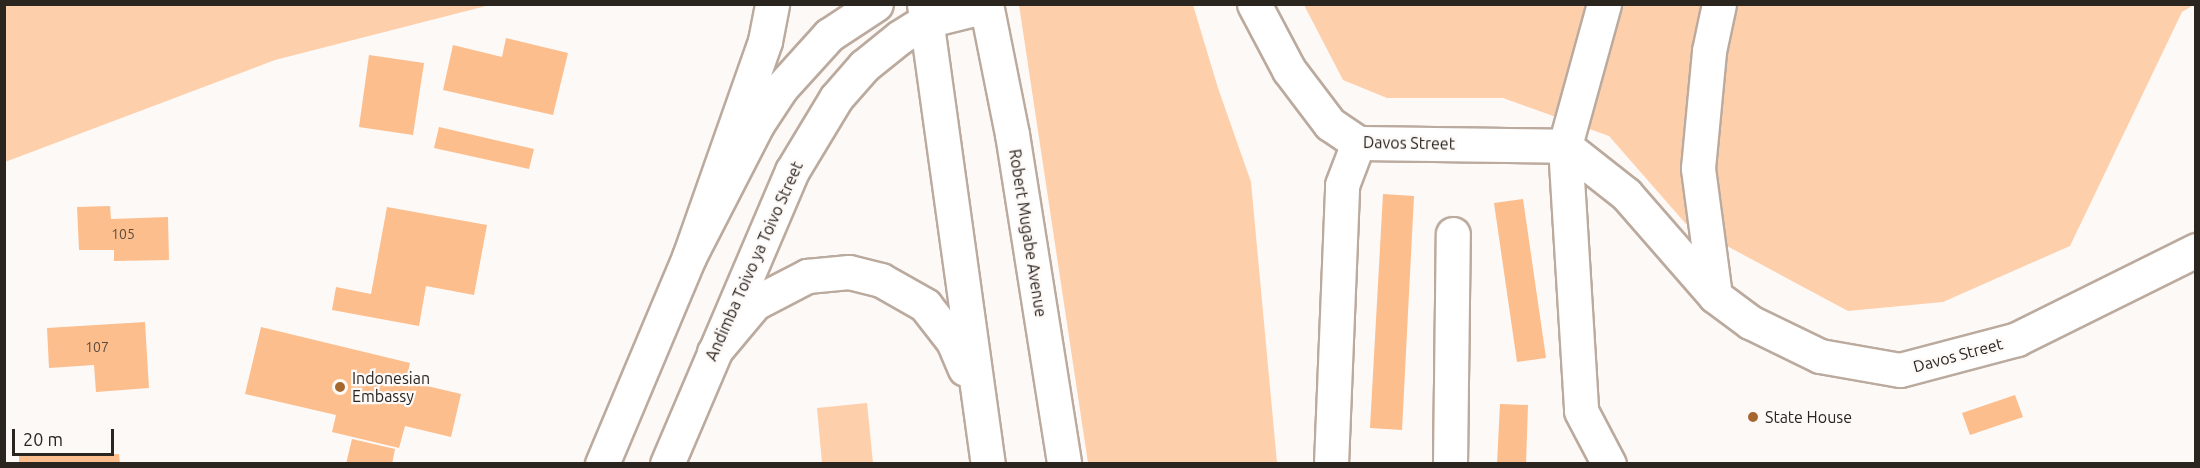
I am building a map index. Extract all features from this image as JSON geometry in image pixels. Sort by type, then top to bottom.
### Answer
[{"type":"main road","points":[[602,464],[689,258],[765,41],[772,4]]},
{"type":"main road","points":[[689,258],[758,123],[782,88],[829,34],[876,4]]},
{"type":"main road","name":"Davos Street","points":[[1254,4],[1289,70],[1330,124],[1358,143],[1564,146],[1626,194],[1715,296],[1750,322],[1820,356],[1900,370],[2018,339],[2196,250]]},
{"type":"main road","points":[[1604,4],[1564,146],[1581,411],[1609,464]]},
{"type":"main road","points":[[1715,296],[1698,168],[1709,51],[1719,4]]},
{"type":"main road","name":"Andimba Toivo ya Toivo Street","points":[[667,464],[792,171],[836,98],[864,66],[925,13],[986,5]]},
{"type":"main road","name":"Robert Mugabe Avenue","points":[[986,5],[1012,134],[1064,464]]},
{"type":"main road","points":[[925,13],[987,464]]},
{"type":"main road","points":[[1330,464],[1342,185],[1358,143]]},
{"type":"main road","points":[[1450,464],[1454,234]]},
{"type":"main road","points":[[714,352],[755,303],[807,276],[849,272],[881,280],[925,305],[953,341],[977,396]]},
{"type":"shaded area","points":[[5,4],[490,5],[275,60],[5,162]]},
{"type":"shaded area","points":[[2195,4],[2182,12],[2070,246],[1943,302],[1848,311],[1686,224],[1609,136],[1503,98],[1387,98],[1343,80],[1304,5]]},
{"type":"shaded area","points":[[1019,5],[1193,5],[1218,88],[1251,182],[1277,463],[1088,463]]},
{"type":"shaded area","points":[[867,403],[873,463],[822,463],[817,408]]},
{"type":"building","points":[[506,38],[568,53],[553,115],[443,90],[453,45],[502,57]]},
{"type":"building","points":[[369,55],[424,63],[413,135],[359,127]]},
{"type":"building","points":[[439,127],[534,149],[529,169],[434,148]]},
{"type":"building","points":[[1383,194],[1414,196],[1402,430],[1370,428]]},
{"type":"building","points":[[1523,199],[1546,358],[1517,362],[1494,203]]},
{"type":"building","points":[[110,206],[111,219],[168,217],[169,260],[114,261],[114,250],[79,250],[77,207]]},
{"type":"building","points":[[387,207],[487,225],[474,295],[426,286],[419,326],[332,310],[336,287],[371,294]]},
{"type":"building","points":[[145,322],[149,388],[96,392],[94,365],[49,368],[47,328]]},
{"type":"building","name":"Indonesian Embassy","points":[[261,327],[410,363],[406,381],[461,394],[451,437],[405,426],[399,448],[332,432],[336,415],[245,394]]},
{"type":"building","points":[[2015,395],[2023,417],[1970,435],[1962,413]]},
{"type":"building","points":[[1500,404],[1528,405],[1526,464],[1497,464]]},
{"type":"building","points":[[352,439],[395,449],[392,464],[346,464]]},
{"type":"building","points":[[119,454],[120,464],[19,464],[19,456]]},
{"type":"place","name":"Indonesian Embassy","points":[[340,387]]},
{"type":"place","name":"State House","points":[[1753,417]]}]
